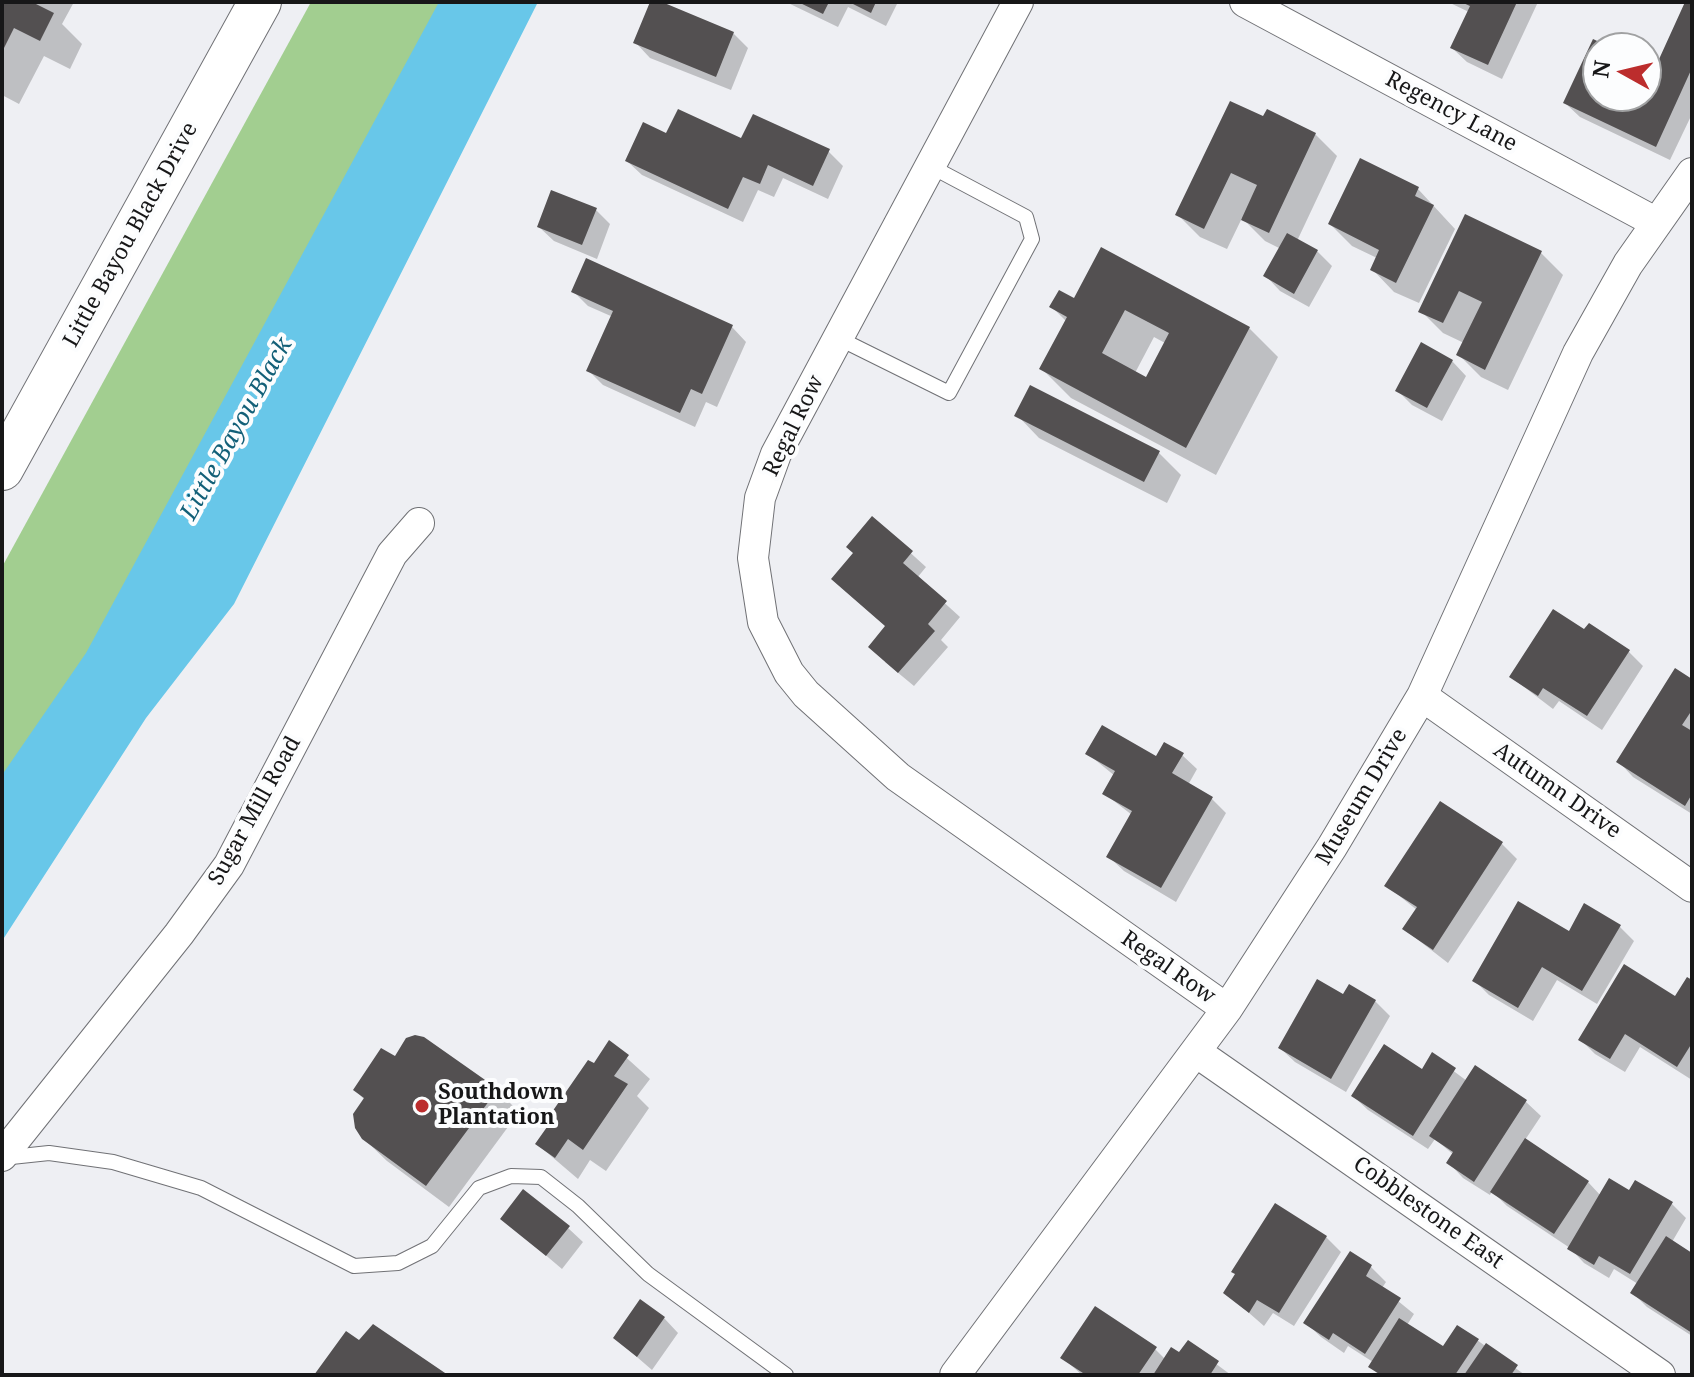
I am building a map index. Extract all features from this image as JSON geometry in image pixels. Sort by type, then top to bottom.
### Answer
[{"type":"main road","name":"Little Bayou Black Drive","points":[[2,469],[260,2]]},
{"type":"street","name":"Regal Row","points":[[1018,2],[776,454],[760,498],[753,558],[763,622],[789,673],[806,694],[898,777],[1227,1009]]},
{"type":"street","name":"Regency Lane","points":[[1245,2],[1657,223]]},
{"type":"street","name":"Museum Drive","points":[[968,1370],[1269,950],[1422,696],[1578,353],[1628,264],[1692,173]]},
{"type":"street","name":"Sugar Mill Road","points":[[2,1157],[179,934],[229,865],[392,554],[419,523]]},
{"type":"street","name":"Autumn Drive","points":[[1422,696],[1692,887]]},
{"type":"street","name":"Cobblestone East","points":[[1196,1052],[1660,1375]]},
{"type":"lane","points":[[838,338],[949,393],[1032,239],[1026,217],[930,166]]},
{"type":"lane","points":[[2,1157],[49,1153],[97,1159],[201,1188],[354,1266],[398,1263],[432,1246],[479,1188],[511,1176],[541,1177],[578,1206],[648,1274],[786,1375]]},
{"type":"green space","points":[[311,2],[460,2],[231,417],[2,794],[2,567]]},
{"type":"water","name":"Little Bayou Black","points":[[439,2],[538,2],[234,604],[146,718],[2,941],[2,775],[86,653]]},
{"type":"building","points":[[2,2],[32,2],[54,13],[40,41],[14,28],[2,52]]},
{"type":"building","points":[[650,2],[662,2],[734,32],[716,77],[633,43]]},
{"type":"building","points":[[798,2],[829,2],[823,14]]},
{"type":"building","points":[[849,2],[876,2],[871,13]]},
{"type":"building","points":[[1461,2],[1517,2],[1488,65],[1450,48],[1470,6]]},
{"type":"building","points":[[1685,2],[1692,2],[1692,68],[1656,147],[1582,112],[1662,112],[1662,53]]},
{"type":"building","points":[[1582,62],[1582,112],[1563,103]]},
{"type":"building","points":[[1230,101],[1263,116],[1267,109],[1316,133],[1269,233],[1241,220],[1257,185],[1231,173],[1204,229],[1175,215]]},
{"type":"building","points":[[678,109],[741,138],[753,114],[830,149],[813,186],[768,165],[760,184],[743,177],[728,209],[625,161],[643,122],[666,133]]},
{"type":"building","points":[[1360,158],[1419,187],[1415,196],[1434,205],[1396,283],[1370,270],[1379,250],[1328,224]]},
{"type":"building","points":[[551,190],[597,208],[582,245],[537,227]]},
{"type":"building","points":[[1465,214],[1542,251],[1485,370],[1456,355],[1482,302],[1459,291],[1443,323],[1418,312]]},
{"type":"building","points":[[1287,233],[1318,250],[1294,294],[1263,276]]},
{"type":"building","points":[[1101,247],[1250,327],[1186,448],[1039,369],[1067,317],[1049,307],[1059,290],[1074,298]],"holes":[[[1125,310],[1169,333],[1146,377],[1102,353]]]},
{"type":"building","points":[[586,258],[733,325],[702,394],[691,389],[680,413],[586,371],[613,311],[571,292]]},
{"type":"building","points":[[1421,342],[1453,360],[1427,408],[1395,391]]},
{"type":"building","points":[[1030,385],[1160,451],[1144,482],[1014,416]]},
{"type":"building","points":[[872,516],[913,551],[903,563],[947,601],[928,624],[935,631],[898,673],[868,647],[885,626],[831,579],[853,553],[846,547]]},
{"type":"building","points":[[1553,609],[1584,629],[1589,623],[1630,650],[1587,716],[1543,688],[1538,696],[1509,677]]},
{"type":"building","points":[[1675,668],[1692,679],[1692,710],[1682,725],[1692,731],[1692,794],[1685,806],[1616,762]]},
{"type":"building","points":[[1102,725],[1156,756],[1164,742],[1184,753],[1172,773],[1213,797],[1161,888],[1106,857],[1132,811],[1102,794],[1115,771],[1085,754]]},
{"type":"building","points":[[1440,801],[1503,842],[1433,950],[1402,929],[1417,907],[1384,886]]},
{"type":"building","points":[[1518,901],[1569,931],[1584,903],[1621,925],[1582,991],[1542,967],[1518,1008],[1472,981]]},
{"type":"building","points":[[1624,964],[1675,996],[1687,977],[1692,980],[1692,1043],[1677,1067],[1625,1034],[1610,1059],[1578,1040]]},
{"type":"building","points":[[1317,979],[1343,994],[1349,984],[1376,1000],[1331,1079],[1278,1048]]},
{"type":"building","name":"Southdown Plantation","points":[[415,1035],[424,1037],[498,1089],[426,1186],[362,1139],[355,1128],[353,1114],[364,1098],[353,1090],[381,1048],[395,1056],[406,1038]]},
{"type":"building","points":[[609,1040],[629,1055],[614,1076],[628,1084],[583,1150],[568,1139],[555,1158],[535,1144],[547,1127],[543,1125],[588,1060],[594,1063]]},
{"type":"building","points":[[1384,1044],[1422,1069],[1432,1052],[1456,1068],[1413,1136],[1351,1096]]},
{"type":"building","points":[[1475,1065],[1527,1100],[1474,1182],[1446,1163],[1453,1152],[1429,1136]]},
{"type":"building","points":[[1525,1138],[1589,1181],[1554,1234],[1490,1192]]},
{"type":"building","points":[[1609,1178],[1629,1190],[1635,1180],[1673,1202],[1630,1274],[1599,1256],[1594,1265],[1567,1249]]},
{"type":"building","points":[[523,1189],[570,1226],[546,1256],[500,1219]]},
{"type":"building","points":[[1275,1203],[1327,1236],[1279,1313],[1257,1300],[1249,1313],[1223,1293],[1235,1274],[1231,1272]]},
{"type":"building","points":[[1666,1236],[1692,1253],[1692,1333],[1630,1293]]},
{"type":"building","points":[[1350,1251],[1372,1265],[1366,1276],[1401,1298],[1365,1354],[1333,1333],[1329,1340],[1303,1323]]},
{"type":"building","points":[[640,1299],[665,1317],[637,1357],[613,1338]]},
{"type":"building","points":[[1095,1306],[1157,1347],[1138,1375],[1086,1375],[1060,1358]]},
{"type":"building","points":[[1399,1318],[1443,1346],[1457,1325],[1479,1339],[1455,1375],[1381,1375],[1368,1367]]},
{"type":"building","points":[[373,1324],[448,1375],[314,1375],[346,1331],[359,1340]]},
{"type":"building","points":[[1188,1340],[1219,1361],[1210,1375],[1153,1375],[1171,1347],[1179,1352]]},
{"type":"building","points":[[1486,1343],[1518,1365],[1511,1375],[1464,1375]]},
{"type":"place","name":"Southdown Plantation","points":[[422,1106]]}]
